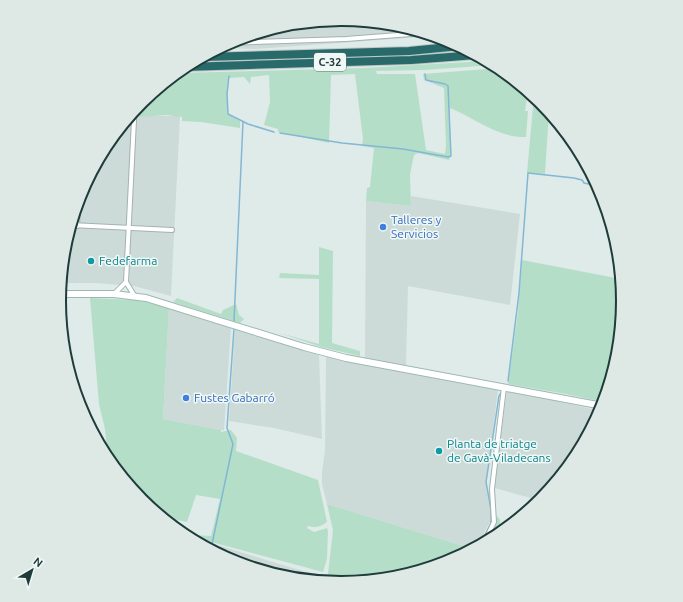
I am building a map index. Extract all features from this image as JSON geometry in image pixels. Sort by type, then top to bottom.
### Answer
[{"type":"highway","name":"C-32","points":[[215,57],[409,51],[448,47]]},
{"type":"highway","name":"C-32","points":[[198,67],[410,60],[466,56]]},
{"type":"main road","points":[[66,294],[134,295],[159,301],[330,354],[401,369],[596,405]]},
{"type":"street","points":[[249,42],[346,39],[409,34]]},
{"type":"street","points":[[134,121],[126,282],[134,295]]},
{"type":"street","points":[[77,226],[172,230]]},
{"type":"street","points":[[114,294],[126,282]]},
{"type":"street","points":[[489,533],[494,522],[492,489],[504,387]]},
{"type":"shaded area","points":[[342,26],[377,28],[419,37],[256,49],[233,48],[270,35],[306,28]]},
{"type":"shaded area","points":[[140,114],[143,116],[180,116],[171,296],[134,286],[94,283],[67,283],[72,247],[81,213],[87,196],[103,163],[123,134]]},
{"type":"shaded area","points":[[411,196],[520,214],[510,305],[408,286],[406,366],[365,358],[366,201],[411,206]]},
{"type":"shaded area","points":[[169,308],[231,327],[224,430],[163,419]]},
{"type":"shaded area","points":[[235,329],[319,355],[322,439],[274,428],[229,421]]},
{"type":"shaded area","points":[[326,356],[498,390],[486,488],[490,509],[490,522],[481,538],[465,547],[327,504],[322,484],[325,451]]},
{"type":"shaded area","points":[[507,390],[594,410],[580,439],[570,454],[560,468],[532,499],[495,488],[494,486]]},
{"type":"shaded area","points":[[214,545],[314,574],[270,567],[236,555]]},
{"type":"green space","points":[[475,61],[484,66],[424,70],[376,71],[377,74],[415,74],[426,150],[445,154],[444,88],[424,80],[423,74],[489,69],[527,98],[525,111],[528,111],[526,137],[496,131],[450,108],[450,158],[449,160],[418,153],[414,155],[410,174],[411,206],[366,201],[367,188],[370,187],[374,148],[362,146],[363,139],[355,74],[331,75],[329,143],[278,132],[278,129],[264,125],[270,102],[269,75],[251,77],[250,84],[244,77],[228,78],[227,114],[240,121],[240,128],[201,122],[182,121],[182,117],[167,115],[140,117],[139,115],[160,94],[188,73],[364,68]]},
{"type":"green space","points":[[533,104],[548,120],[545,174],[527,173]]},
{"type":"green space","points":[[319,247],[333,251],[332,343],[360,351],[360,356],[321,347],[280,333],[319,344],[319,279],[279,278],[280,273],[319,275]]},
{"type":"green space","points":[[522,260],[615,278],[616,319],[614,337],[607,372],[598,401],[508,384],[518,312]]},
{"type":"green space","points":[[90,298],[137,300],[169,308],[163,419],[221,430],[221,432],[231,430],[237,438],[236,451],[318,480],[327,522],[320,526],[308,526],[307,528],[314,532],[327,528],[327,559],[323,572],[208,542],[198,535],[211,536],[220,499],[196,495],[187,522],[174,519],[147,495],[123,468],[113,454],[106,444],[105,429],[99,404]]},
{"type":"green space","points":[[177,298],[221,314],[223,310],[236,304],[239,315],[244,319],[240,323],[173,302]]},
{"type":"green space","points":[[327,504],[465,547],[413,567],[395,571],[377,574],[328,575],[333,530]]},
{"type":"green space","points":[[497,516],[501,525],[493,531]]},
{"type":"waterway","points":[[280,133],[342,143],[403,149],[448,157],[451,156],[448,86],[426,80],[425,74]]},
{"type":"waterway","points":[[229,76],[227,94],[228,114],[248,124],[274,132]]},
{"type":"waterway","points":[[234,321],[243,122]]},
{"type":"waterway","points":[[508,381],[519,293],[528,173],[574,178],[591,184]]},
{"type":"waterway","points":[[212,544],[233,444],[227,428],[234,329]]},
{"type":"waterway","points":[[485,536],[491,523],[491,510],[486,482],[499,396],[501,393]]},
{"type":"place","name":"Talleres y Servicios","points":[[383,227]]},
{"type":"place","name":"Fedefarma","points":[[91,261]]},
{"type":"place","name":"Fustes Gabarró","points":[[186,398]]},
{"type":"place","name":"Planta de triatge de Gavà-Viladecans","points":[[439,451]]}]
